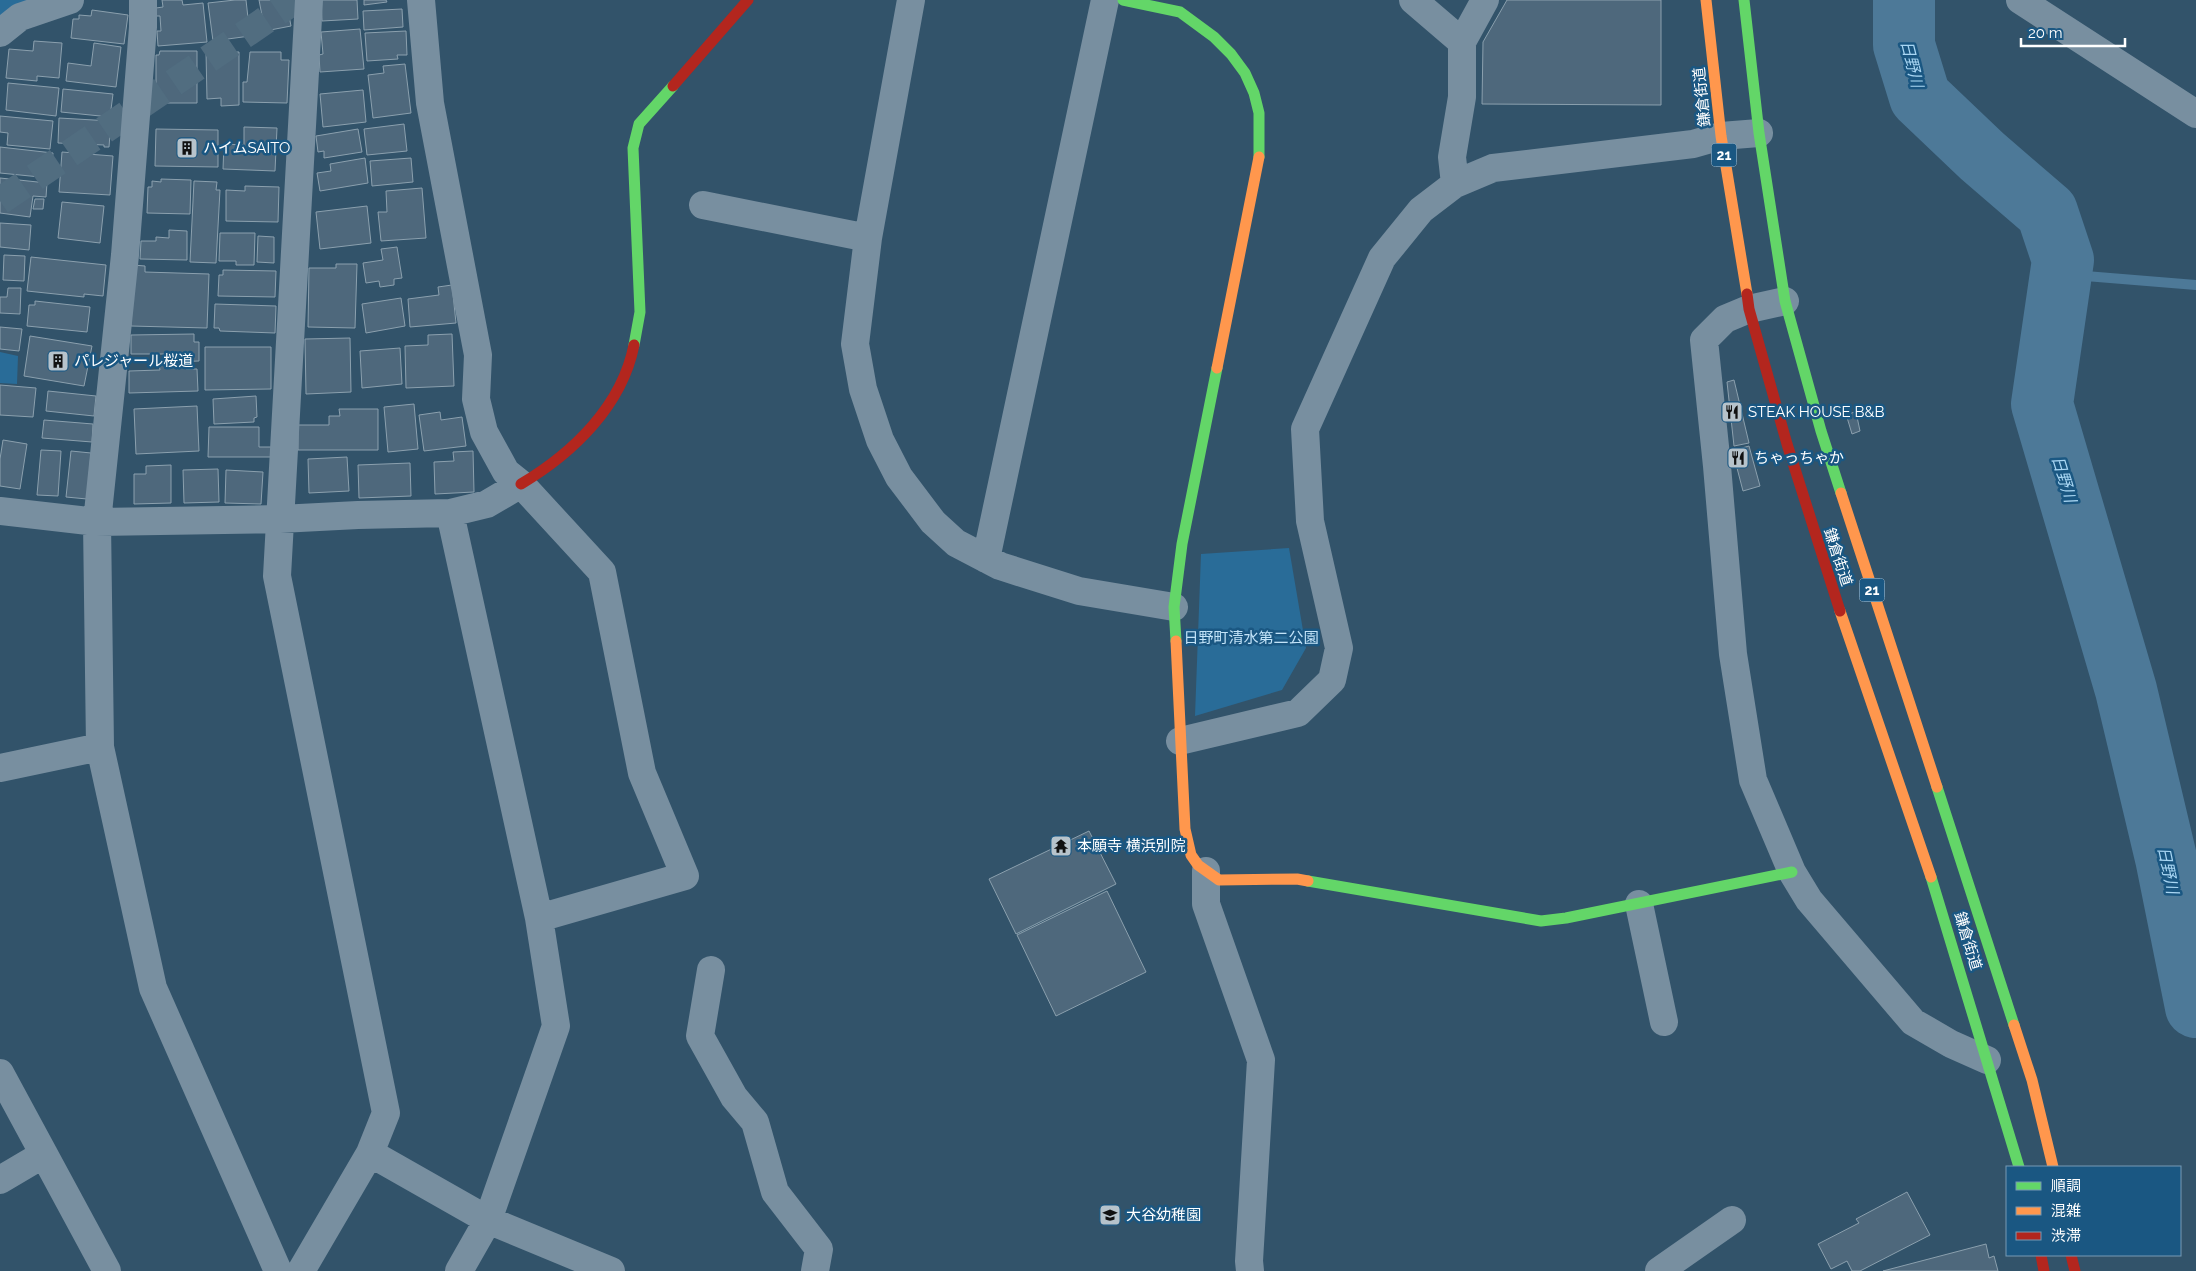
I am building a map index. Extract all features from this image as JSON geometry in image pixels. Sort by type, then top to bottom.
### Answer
[{"type":"main road","points":[[521,484],[548,468],[574,445],[612,401],[630,364],[640,312],[634,148],[639,124],[748,0]]},
{"type":"main road","points":[[1123,0],[1180,12],[1214,37],[1245,72],[1259,113],[1260,152],[1182,544],[1174,607],[1185,829],[1191,855],[1198,865],[1219,880],[1297,879],[1542,921],[1639,904],[1792,872]]},
{"type":"main road","name":"鎌倉街道","points":[[1706,0],[1721,136],[1749,309],[1787,444],[1834,594],[1942,909],[2019,1166]]},
{"type":"main road","name":"鎌倉街道","points":[[1744,0],[1759,133],[1785,301],[1821,431],[2032,1080],[2053,1166]]},
{"type":"main road","points":[[2041,1256],[2044,1271]]},
{"type":"main road","points":[[2071,1256],[2074,1271]]},
{"type":"street","points":[[0,33],[20,17],[70,0]]},
{"type":"street","points":[[143,0],[144,27],[125,255],[97,522],[100,747],[153,988],[278,1271]]},
{"type":"street","points":[[301,1271],[370,1153],[386,1113],[277,576],[309,0]]},
{"type":"street","points":[[421,0],[430,103],[478,355],[476,399],[484,432],[506,472],[521,484],[602,572],[642,773],[684,876],[539,918]]},
{"type":"street","points":[[911,0],[868,238],[855,344],[863,389],[880,440],[899,477],[933,522],[956,543],[1000,566],[1079,591],[1174,607]]},
{"type":"street","points":[[986,559],[1105,0]]},
{"type":"street","points":[[1413,0],[1462,42]]},
{"type":"street","points":[[1455,184],[1452,157],[1462,96],[1462,42],[1485,0]]},
{"type":"street","points":[[2020,0],[2196,114]]},
{"type":"street","points":[[1180,741],[1298,713],[1332,680],[1340,648],[1310,521],[1305,429],[1382,258],[1421,210],[1455,184],[1493,168],[1693,144],[1721,136],[1759,133]]},
{"type":"street","points":[[703,205],[868,238]]},
{"type":"street","points":[[1785,301],[1749,309],[1725,319],[1704,340],[1733,654],[1753,780],[1792,872],[1809,900],[1913,1022],[1951,1044],[1988,1060]]},
{"type":"street","points":[[0,511],[97,522],[280,519],[450,513],[487,504],[521,484]]},
{"type":"street","points":[[450,513],[539,918],[556,1026],[488,1220],[459,1271]]},
{"type":"street","points":[[0,768],[100,747]]},
{"type":"street","points":[[1206,871],[1206,904],[1261,1060],[1249,1261],[1250,1271]]},
{"type":"street","points":[[1639,904],[1664,1022]]},
{"type":"street","points":[[711,970],[700,1036],[734,1097],[755,1122],[776,1192],[819,1249],[815,1271]]},
{"type":"street","points":[[0,1072],[107,1271]]},
{"type":"street","points":[[370,1153],[488,1220],[611,1271]]},
{"type":"street","points":[[0,1180],[44,1154]]},
{"type":"street","points":[[1659,1271],[1732,1220]]},
{"type":"green space","points":[[0,0],[32,0],[0,20]]},
{"type":"green space","points":[[0,352],[18,356],[17,384],[0,383]]},
{"type":"green space","name":"日野町清水第二公園","points":[[1289,548],[1306,648],[1282,690],[1195,716],[1201,554]]},
{"type":"building","points":[[162,0],[182,0],[183,5],[203,3],[207,42],[158,46],[157,31],[161,31],[160,16],[156,16],[156,8],[163,7]]},
{"type":"building","points":[[246,0],[250,36],[213,41],[208,3]]},
{"type":"building","points":[[259,0],[286,0],[291,26],[265,31]]},
{"type":"building","points":[[321,0],[357,0],[358,19],[322,21]]},
{"type":"building","points":[[364,0],[386,0],[387,2],[364,5]]},
{"type":"building","points":[[1507,0],[1661,0],[1661,105],[1482,104],[1483,42]]},
{"type":"building","points":[[402,9],[403,27],[364,30],[363,11]]},
{"type":"building","points":[[92,10],[128,15],[124,44],[71,38],[73,19],[79,19],[79,15],[91,16]]},
{"type":"building","points":[[360,29],[364,69],[320,72],[319,55],[323,54],[321,32]]},
{"type":"building","points":[[406,31],[407,55],[397,55],[398,59],[367,61],[365,33]]},
{"type":"building","points":[[34,41],[62,43],[59,78],[37,76],[37,81],[6,78],[9,49],[33,51]]},
{"type":"building","points":[[94,43],[121,47],[116,87],[66,81],[68,63],[91,66]]},
{"type":"building","points":[[160,51],[197,51],[197,103],[156,103],[156,55],[159,55]]},
{"type":"building","points":[[206,52],[239,52],[239,105],[221,106],[221,98],[207,99]]},
{"type":"building","points":[[250,52],[281,52],[281,60],[289,60],[287,103],[243,102],[243,82],[247,82]]},
{"type":"building","points":[[405,64],[411,113],[373,118],[368,75],[384,73],[383,66]]},
{"type":"building","points":[[8,83],[59,88],[56,116],[6,110]]},
{"type":"building","points":[[63,89],[113,94],[110,117],[61,112]]},
{"type":"building","points":[[363,90],[366,122],[323,127],[320,94]]},
{"type":"building","points":[[0,116],[53,121],[50,149],[7,145],[8,133],[0,132]]},
{"type":"building","points":[[59,118],[111,121],[109,147],[104,147],[104,145],[58,143]]},
{"type":"building","points":[[404,124],[407,151],[367,155],[364,129]]},
{"type":"building","points":[[244,127],[277,128],[275,171],[223,169],[224,144],[244,145]]},
{"type":"building","name":"ハイムSAITO","points":[[156,129],[218,130],[218,167],[155,166]]},
{"type":"building","points":[[358,129],[362,152],[324,158],[324,151],[318,152],[316,136]]},
{"type":"building","points":[[0,147],[53,153],[50,178],[0,173]]},
{"type":"building","points":[[62,152],[113,156],[110,195],[59,192]]},
{"type":"building","points":[[365,158],[368,183],[320,191],[317,173],[331,171],[330,164]]},
{"type":"building","points":[[411,158],[413,182],[372,186],[370,161]]},
{"type":"building","points":[[0,178],[47,183],[46,197],[33,196],[30,217],[0,213]]},
{"type":"building","points":[[161,179],[191,180],[190,214],[147,213],[148,187],[152,187],[152,181],[161,182]]},
{"type":"building","points":[[194,181],[217,182],[216,190],[220,190],[216,263],[190,262]]},
{"type":"building","points":[[245,186],[279,187],[278,222],[226,221],[226,190],[245,191]]},
{"type":"building","points":[[422,188],[426,238],[381,241],[378,212],[387,212],[386,191]]},
{"type":"building","points":[[35,199],[44,199],[43,209],[33,209]]},
{"type":"building","points":[[62,202],[104,206],[100,243],[58,238]]},
{"type":"building","points":[[367,206],[371,243],[320,249],[316,212]]},
{"type":"building","points":[[0,223],[31,225],[29,250],[0,247]]},
{"type":"building","points":[[169,230],[187,231],[187,260],[140,259],[141,241],[156,241],[156,237],[169,238]]},
{"type":"building","points":[[220,233],[255,233],[254,265],[236,265],[236,261],[219,261]]},
{"type":"building","points":[[258,236],[274,237],[274,263],[257,262]]},
{"type":"building","points":[[397,247],[402,278],[394,279],[394,285],[380,287],[379,281],[366,283],[363,263],[383,260],[381,249]]},
{"type":"building","points":[[4,255],[25,256],[24,281],[3,280]]},
{"type":"building","points":[[31,257],[106,265],[103,296],[84,294],[84,297],[27,291]]},
{"type":"building","points":[[336,264],[357,264],[355,328],[308,327],[309,268],[336,268]]},
{"type":"building","points":[[133,265],[145,266],[145,272],[209,274],[207,328],[131,326]]},
{"type":"building","points":[[223,270],[276,271],[275,297],[218,296],[219,275],[223,275]]},
{"type":"building","points":[[452,285],[456,323],[410,327],[408,299],[439,295],[438,287]]},
{"type":"building","points":[[8,288],[21,288],[20,314],[0,313],[0,297],[7,297]]},
{"type":"building","points":[[401,298],[405,326],[366,333],[362,304]]},
{"type":"building","points":[[35,301],[90,307],[87,332],[27,326],[29,305],[35,305]]},
{"type":"building","points":[[215,304],[276,306],[275,333],[220,331],[219,328],[214,328]]},
{"type":"building","points":[[0,327],[22,329],[19,351],[0,349]]},
{"type":"building","points":[[194,334],[194,342],[199,342],[199,361],[167,362],[167,354],[131,354],[131,335]]},
{"type":"building","points":[[452,334],[454,386],[406,388],[405,346],[428,345],[428,335]]},
{"type":"building","name":"パレジャール桜道","points":[[30,336],[92,346],[84,386],[24,376]]},
{"type":"building","points":[[350,338],[351,392],[306,394],[305,339]]},
{"type":"building","points":[[205,347],[271,347],[271,389],[205,390]]},
{"type":"building","points":[[400,348],[402,384],[362,388],[360,351]]},
{"type":"building","points":[[185,363],[186,369],[197,369],[198,391],[129,393],[129,371],[160,370],[159,364]]},
{"type":"building","points":[[1734,380],[1749,443],[1734,446],[1727,382]]},
{"type":"building","points":[[0,385],[36,388],[33,417],[0,415]]},
{"type":"building","points":[[48,391],[96,396],[94,416],[46,411]]},
{"type":"building","points":[[256,396],[257,417],[254,418],[254,422],[214,424],[213,399]]},
{"type":"building","points":[[414,404],[418,449],[388,452],[384,407]]},
{"type":"building","points":[[197,406],[199,451],[136,454],[134,409]]},
{"type":"building","points":[[339,409],[378,409],[378,450],[298,450],[298,425],[329,425],[329,416],[340,416]]},
{"type":"building","points":[[440,412],[441,420],[462,417],[466,446],[424,451],[419,415]]},
{"type":"building","points":[[1856,412],[1860,431],[1852,434],[1846,414]]},
{"type":"building","points":[[44,420],[93,424],[92,442],[42,438]]},
{"type":"building","points":[[209,427],[259,427],[259,447],[271,447],[271,457],[208,457]]},
{"type":"building","points":[[3,440],[27,444],[20,489],[0,486],[0,459]]},
{"type":"building","points":[[1749,446],[1760,486],[1743,491],[1735,450]]},
{"type":"building","points":[[41,450],[61,451],[58,496],[37,495]]},
{"type":"building","points":[[71,451],[91,453],[87,499],[66,497]]},
{"type":"building","points":[[473,451],[474,492],[435,494],[434,462],[454,461],[453,452]]},
{"type":"building","points":[[347,457],[349,491],[309,493],[308,459]]},
{"type":"building","points":[[410,463],[411,496],[359,498],[358,465]]},
{"type":"building","points":[[171,465],[171,503],[134,504],[134,474],[146,474],[146,466]]},
{"type":"building","points":[[218,469],[219,502],[184,503],[183,470]]},
{"type":"building","points":[[226,470],[263,472],[261,504],[225,503]]},
{"type":"building","points":[[1089,831],[1116,884],[1016,934],[989,879]]},
{"type":"building","points":[[1107,891],[1146,972],[1056,1016],[1017,935]]},
{"type":"building","points":[[1907,1192],[1930,1235],[1860,1271],[1852,1271],[1847,1261],[1831,1269],[1818,1244],[1859,1223],[1856,1219]]},
{"type":"building","points":[[1986,1244],[1989,1258],[1994,1256],[1998,1271],[1883,1271]]},
{"type":"waterway","name":"日野川","points":[[1904,0],[1904,45],[1920,97],[1982,156],[2047,212],[2063,260],[2042,404],[2126,690],[2166,858],[2196,1007]]},
{"type":"waterway","points":[[2061,274],[2196,285]]},
{"type":"tunnel","points":[[0,201],[295,0]]},
{"type":"traffic: fast","points":[[1123,0],[1180,12],[1214,37],[1231,54],[1245,73],[1254,93],[1259,113],[1259,157]]},
{"type":"traffic: fast","points":[[1744,0],[1759,133],[1785,301],[1821,431],[1841,493]]},
{"type":"traffic: fast","points":[[634,345],[640,312],[633,148],[639,124],[673,86]]},
{"type":"traffic: fast","points":[[1176,641],[1174,607],[1182,544],[1217,368]]},
{"type":"traffic: fast","points":[[1937,787],[2014,1025]]},
{"type":"traffic: fast","points":[[1308,881],[1541,921],[1566,918],[1792,872]]},
{"type":"traffic: fast","points":[[1931,877],[2019,1166]]},
{"type":"traffic: slow","points":[[1706,0],[1721,136],[1747,294]]},
{"type":"traffic: slow","points":[[1217,368],[1259,157]]},
{"type":"traffic: slow","points":[[1841,493],[1937,787]]},
{"type":"traffic: slow","points":[[1840,611],[1931,877]]},
{"type":"traffic: slow","points":[[1176,641],[1185,829],[1191,855],[1198,865],[1219,880],[1297,879],[1308,881]]},
{"type":"traffic: slow","points":[[2014,1025],[2032,1080],[2053,1166]]},
{"type":"traffic: jam","points":[[673,86],[748,0]]},
{"type":"traffic: jam","points":[[1747,294],[1749,309],[1787,444],[1840,611]]},
{"type":"traffic: jam","points":[[521,484],[559,458],[592,426],[607,408],[619,388],[628,367],[634,345]]},
{"type":"traffic: jam","points":[[2041,1256],[2044,1271]]},
{"type":"traffic: jam","points":[[2071,1256],[2075,1271]]},
{"type":"place","name":"ハイムSAITO","points":[[187,148]]},
{"type":"place","name":"パレジャール桜道","points":[[58,361]]},
{"type":"place","name":"STEAK HOUSE B&B","points":[[1732,412]]},
{"type":"place","name":"ちゃっちゃか","points":[[1738,458]]},
{"type":"place","name":"本願寺 横浜別院","points":[[1061,846]]},
{"type":"place","name":"大谷幼稚園","points":[[1110,1215]]}]
